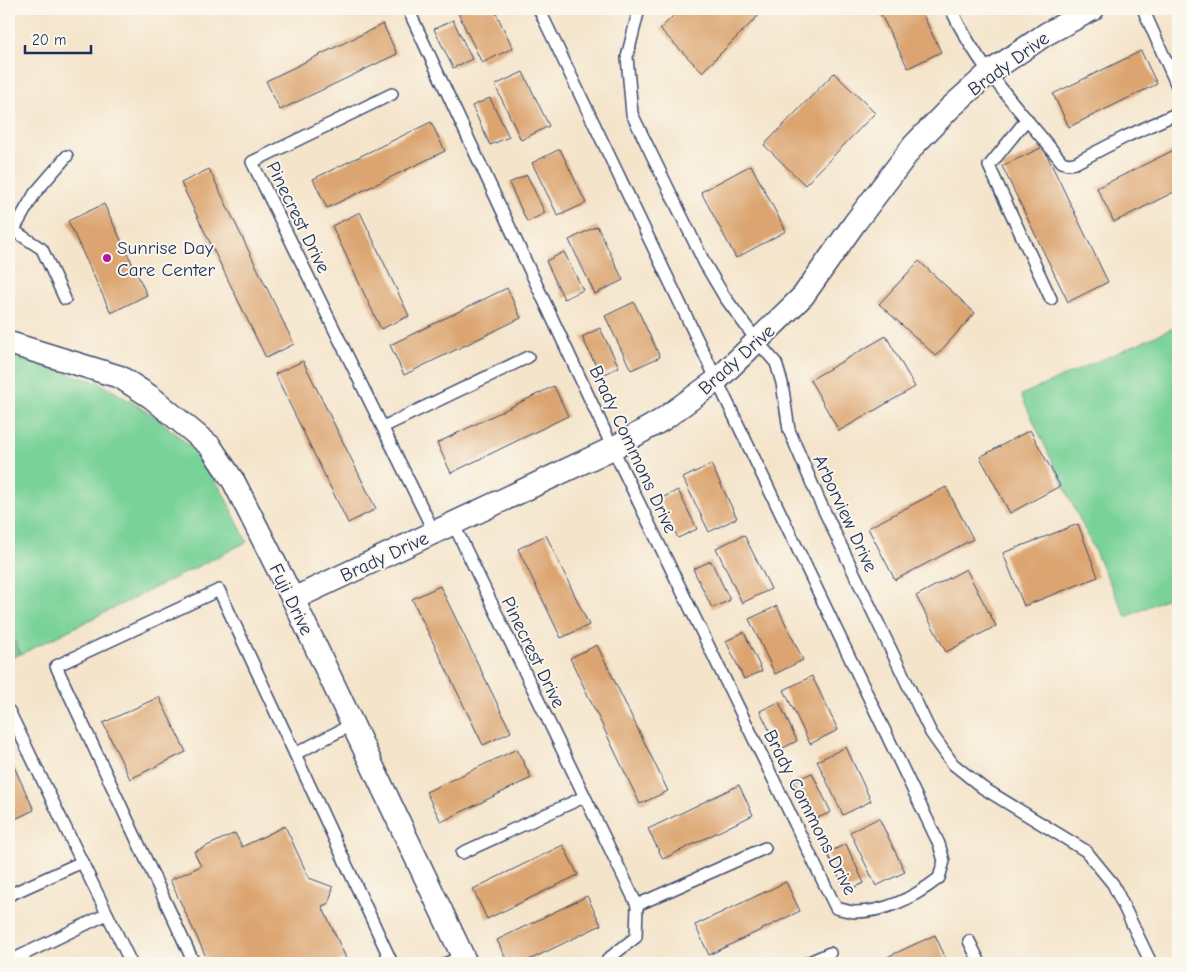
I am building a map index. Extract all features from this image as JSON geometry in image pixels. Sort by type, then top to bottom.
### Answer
[{"type":"street","name":"Brady Drive","points":[[293,599],[613,448],[662,420],[717,380],[803,296],[854,224],[914,145],[950,108],[990,72],[1046,34],[1093,9]]},
{"type":"street","name":"Fuji Drive","points":[[9,342],[120,378],[151,397],[210,446],[234,482],[293,599],[353,724],[459,961]]},
{"type":"lane","name":"Brady Commons Drive","points":[[408,9],[613,448],[836,908],[854,912],[884,908],[926,888],[940,878],[944,861],[939,844],[539,9]]},
{"type":"lane","name":"Arborview Drive","points":[[639,9],[627,57],[632,114],[705,264],[724,296],[757,341],[776,363],[782,383],[789,430],[819,500],[931,733],[953,764],[983,788],[1086,851],[1113,884],[1151,963]]},
{"type":"lane","points":[[952,9],[963,32],[990,72],[1062,162],[1068,164],[1075,163],[1126,136],[1178,112]]},
{"type":"lane","points":[[1143,9],[1178,88]]},
{"type":"lane","name":"Pinecrest Drive","points":[[392,94],[252,162],[383,427],[444,527],[584,797],[637,905],[636,937],[608,958]]},
{"type":"lane","points":[[1027,119],[989,166],[1051,300]]},
{"type":"lane","points":[[65,298],[42,249],[11,234],[35,193],[67,156]]},
{"type":"lane","points":[[383,427],[528,357]]},
{"type":"lane","points":[[194,963],[56,666],[219,590],[392,963]]},
{"type":"lane","points":[[9,711],[131,963]]},
{"type":"lane","points":[[294,754],[353,724]]},
{"type":"lane","points":[[462,853],[584,797]]},
{"type":"lane","points":[[637,905],[765,848]]},
{"type":"lane","points":[[9,895],[82,862]]},
{"type":"lane","points":[[12,959],[107,914]]},
{"type":"lane","points":[[969,941],[980,963]]},
{"type":"lane","points":[[807,963],[830,953]]},
{"type":"green space","points":[[1178,326],[1178,593],[1126,617],[1021,395]]},
{"type":"green space","points":[[9,356],[100,383],[156,417],[199,454],[223,493],[247,542],[21,654],[9,629]]},
{"type":"green space","points":[[9,629],[21,654],[12,658],[9,652]]},
{"type":"building","points":[[456,9],[494,9],[513,48],[482,63]]},
{"type":"building","points":[[680,9],[765,9],[702,72],[660,29]]},
{"type":"building","points":[[878,9],[920,9],[941,52],[908,68]]},
{"type":"building","points":[[453,20],[472,59],[453,68],[434,29]]},
{"type":"building","points":[[383,24],[397,54],[280,110],[266,81]]},
{"type":"building","points":[[1141,51],[1157,84],[1069,127],[1053,94]]},
{"type":"building","points":[[523,72],[549,126],[521,140],[495,85]]},
{"type":"building","points":[[834,73],[875,113],[805,185],[764,145]]},
{"type":"building","points":[[490,98],[509,137],[490,145],[472,106]]},
{"type":"building","points":[[431,122],[445,151],[327,208],[313,179]]},
{"type":"building","points":[[1043,147],[1108,282],[1068,302],[1002,166]]},
{"type":"building","points":[[1178,148],[1178,190],[1114,222],[1097,188]]},
{"type":"building","points":[[560,149],[586,203],[558,216],[532,163]]},
{"type":"building","points":[[751,165],[786,231],[736,258],[701,192]]},
{"type":"building","points":[[209,169],[294,344],[266,358],[181,183]]},
{"type":"building","points":[[527,175],[545,213],[527,222],[509,183]]},
{"type":"building","name":"Sunrise Day Care Center","points":[[104,204],[147,295],[111,313],[68,221]]},
{"type":"building","points":[[360,212],[409,316],[381,329],[332,226]]},
{"type":"building","points":[[597,226],[623,280],[595,294],[569,240]]},
{"type":"building","points":[[564,252],[583,290],[564,299],[546,261]]},
{"type":"building","points":[[919,261],[975,313],[936,356],[879,304]]},
{"type":"building","points":[[507,288],[521,318],[404,375],[390,345]]},
{"type":"building","points":[[634,302],[660,357],[631,370],[605,316]]},
{"type":"building","points":[[600,328],[619,367],[601,376],[582,337]]},
{"type":"building","points":[[886,336],[915,387],[839,431],[810,380]]},
{"type":"building","points":[[303,361],[376,509],[348,523],[275,374]]},
{"type":"building","points":[[554,386],[568,416],[451,473],[437,443]]},
{"type":"building","points":[[1030,430],[1060,486],[1010,513],[980,457]]},
{"type":"building","points":[[711,464],[737,518],[709,532],[683,478]]},
{"type":"building","points":[[946,487],[973,539],[895,580],[868,528]]},
{"type":"building","points":[[678,490],[697,529],[678,538],[660,499]]},
{"type":"building","points":[[1078,524],[1098,577],[1024,606],[1003,553]]},
{"type":"building","points":[[546,535],[589,625],[561,638],[518,549]]},
{"type":"building","points":[[744,535],[771,589],[742,603],[716,548]]},
{"type":"building","points":[[711,561],[730,600],[712,608],[693,569]]},
{"type":"building","points":[[966,569],[996,626],[946,652],[916,596]]},
{"type":"building","points":[[440,586],[511,732],[483,745],[412,599]]},
{"type":"building","points":[[777,606],[803,660],[775,674],[749,619]]},
{"type":"building","points":[[744,632],[762,671],[744,679],[726,641]]},
{"type":"building","points":[[597,645],[668,791],[640,804],[570,658]]},
{"type":"building","points":[[812,676],[838,730],[810,744],[784,690]]},
{"type":"building","points":[[159,697],[186,752],[130,779],[103,723]]},
{"type":"building","points":[[779,702],[797,741],[779,750],[760,711]]},
{"type":"building","points":[[846,747],[871,801],[843,815],[817,761]]},
{"type":"building","points":[[517,749],[531,778],[441,822],[426,792]]},
{"type":"building","points":[[9,756],[34,810],[9,822]]},
{"type":"building","points":[[812,773],[831,812],[813,820],[794,781]]},
{"type":"building","points":[[739,785],[753,815],[663,859],[648,829]]},
{"type":"building","points":[[879,818],[905,872],[876,886],[850,832]]},
{"type":"building","points":[[285,826],[309,878],[333,887],[329,903],[322,906],[346,958],[335,963],[209,963],[170,880],[201,866],[194,852],[235,833],[242,847]]},
{"type":"building","points":[[846,844],[864,883],[846,891],[827,853]]},
{"type":"building","points":[[563,845],[578,875],[487,919],[473,889]]},
{"type":"building","points":[[786,882],[800,911],[709,955],[695,925]]},
{"type":"building","points":[[587,896],[601,925],[523,963],[508,963],[497,940]]},
{"type":"building","points":[[935,935],[948,963],[874,963]]},
{"type":"place","name":"Sunrise Day Care Center","points":[[107,258]]}]
